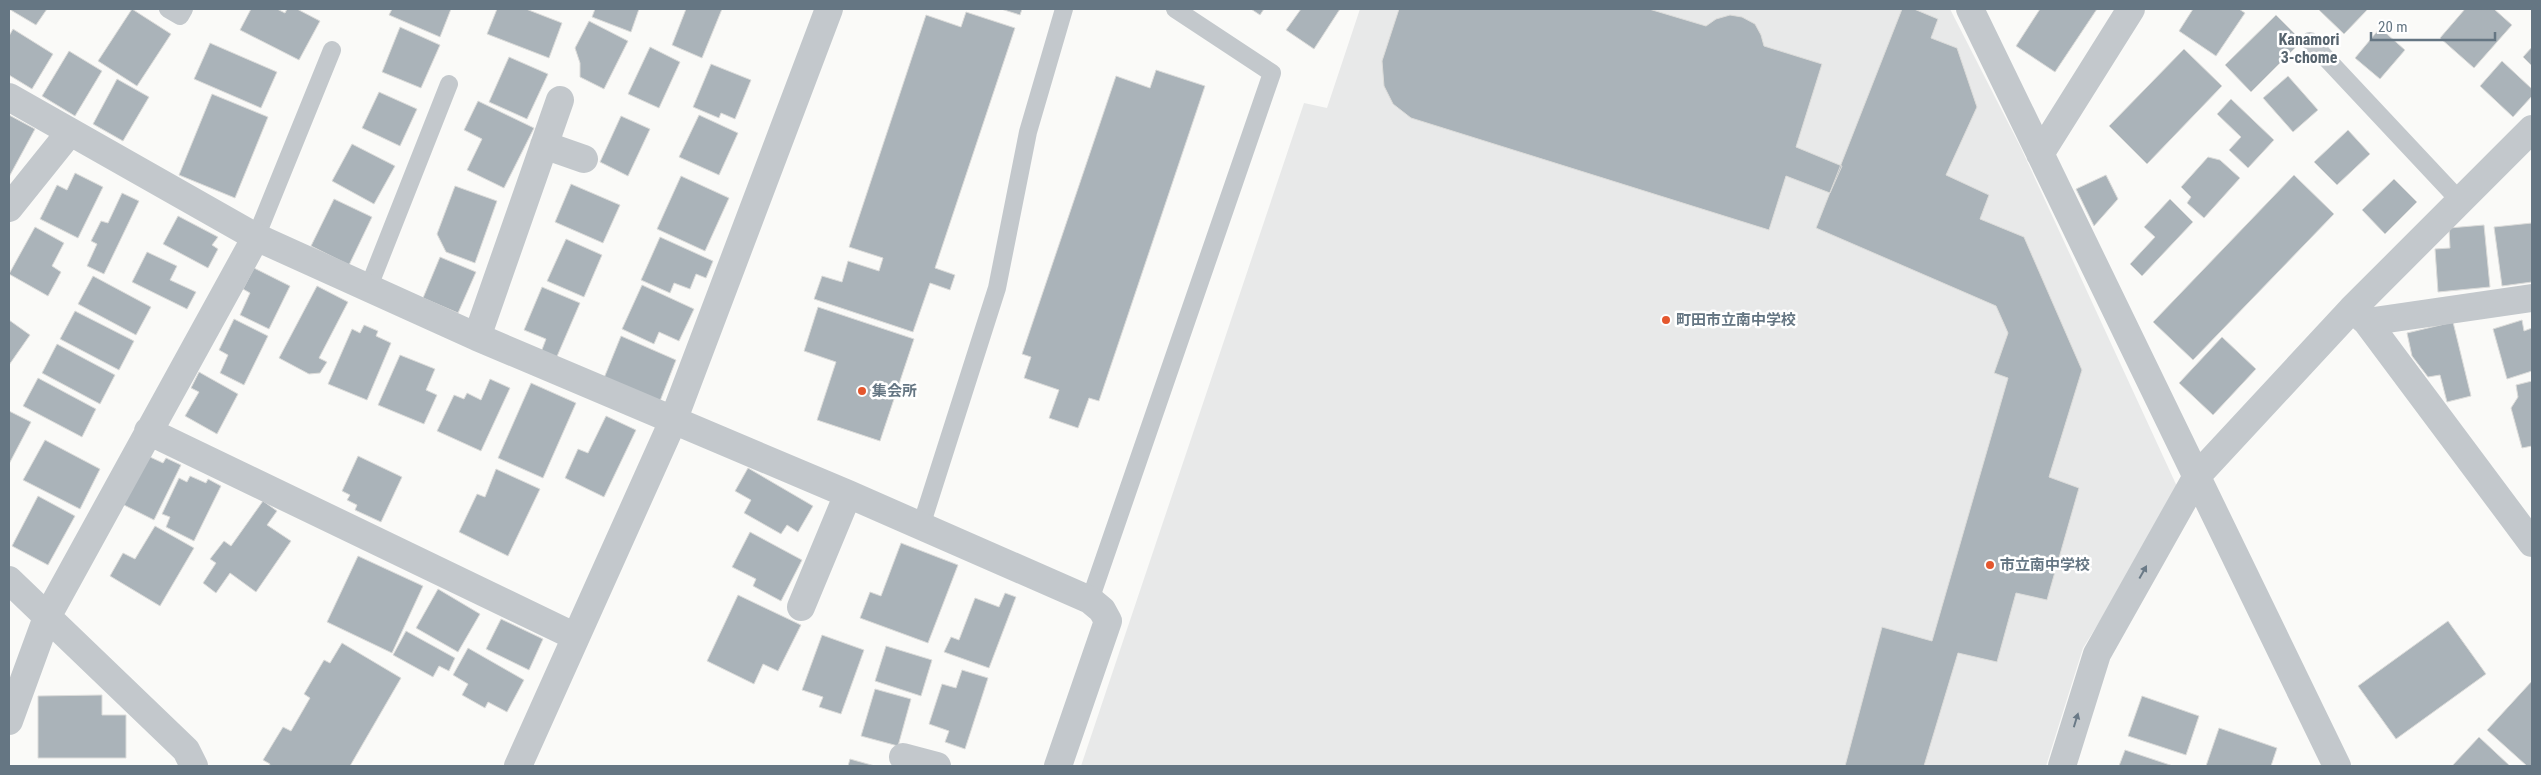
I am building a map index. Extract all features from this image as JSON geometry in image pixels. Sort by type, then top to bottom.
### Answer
[{"type":"street","points":[[1970,9],[2337,766]]},
{"type":"street","points":[[2040,154],[2131,9]]},
{"type":"street","points":[[518,766],[672,421],[825,10]]},
{"type":"street","points":[[9,96],[256,237],[477,337],[848,494],[1090,600],[1102,610],[1108,621],[1058,766]]},
{"type":"street","points":[[477,337],[560,100]]},
{"type":"street","points":[[2062,766],[2097,654],[2197,476],[2359,316],[2460,200],[2532,129]]},
{"type":"street","points":[[9,208],[70,132]]},
{"type":"street","points":[[544,145],[584,159]]},
{"type":"street","points":[[9,720],[47,617],[256,237]]},
{"type":"street","points":[[2359,316],[2532,298]]},
{"type":"street","points":[[2359,316],[2532,543]]},
{"type":"street","points":[[148,431],[576,637]]},
{"type":"street","points":[[801,607],[848,494]]},
{"type":"street","points":[[9,580],[186,750],[194,766]]},
{"type":"street","points":[[903,757],[937,766]]},
{"type":"lane","points":[[168,9],[180,16],[184,9]]},
{"type":"lane","points":[[921,526],[997,288],[1028,132],[1064,9]]},
{"type":"lane","points":[[1090,600],[1272,73],[1175,9]]},
{"type":"lane","points":[[2310,40],[2460,200]]},
{"type":"lane","points":[[256,237],[332,50]]},
{"type":"lane","points":[[368,289],[449,84]]},
{"type":"shaded area","name":"町田市立南中学校","points":[[1360,9],[1950,9],[2020,146],[2180,493],[2083,648],[2046,766],[1081,766],[1304,103],[1327,108]]},
{"type":"building","points":[[9,9],[47,9],[36,25]]},
{"type":"building","points":[[132,9],[171,34],[137,86],[98,61]]},
{"type":"building","points":[[251,9],[277,9],[285,13],[287,9],[297,9],[320,21],[299,60],[240,30]]},
{"type":"building","points":[[392,9],[451,9],[440,37],[389,15]]},
{"type":"building","points":[[497,9],[526,9],[562,23],[549,58],[487,34]]},
{"type":"building","points":[[595,9],[639,9],[631,32],[592,17]]},
{"type":"building","points":[[686,9],[722,9],[702,58],[672,45]]},
{"type":"building","points":[[1001,9],[1022,9],[1020,15]]},
{"type":"building","points":[[1251,9],[1264,9],[1260,15]]},
{"type":"building","points":[[1301,9],[1340,9],[1314,49],[1286,30]]},
{"type":"building","points":[[1399,9],[1649,9],[1706,26],[1716,19],[1730,15],[1742,17],[1755,24],[1764,46],[1822,64],[1796,147],[1842,166],[1830,193],[1786,176],[1769,230],[1411,118],[1393,104],[1384,86],[1382,61]]},
{"type":"building","points":[[1902,9],[1914,9],[1938,19],[1931,38],[1957,48],[1977,107],[1946,175],[1989,195],[1980,219],[2024,237],[2082,370],[2049,477],[2079,488],[2047,600],[2016,593],[1997,662],[1958,653],[1924,766],[1845,766],[1882,627],[1932,641],[2008,378],[1994,373],[2008,333],[1996,306],[1816,228]]},
{"type":"building","points":[[2040,9],[2097,9],[2055,72],[2016,46]]},
{"type":"building","points":[[2193,9],[2239,9],[2245,13],[2216,56],[2179,31]]},
{"type":"building","points":[[2318,9],[2368,9],[2344,34]]},
{"type":"building","points":[[2465,9],[2494,9],[2512,25],[2474,68],[2440,38]]},
{"type":"building","points":[[966,12],[1015,28],[935,268],[955,275],[950,290],[930,283],[913,332],[814,299],[822,276],[842,282],[848,261],[879,271],[883,258],[849,247],[926,15],[961,27]]},
{"type":"building","points":[[2276,15],[2302,41],[2251,92],[2225,65]]},
{"type":"building","points":[[589,21],[628,41],[604,89],[580,77],[580,63],[575,48]]},
{"type":"building","points":[[400,27],[440,45],[421,88],[382,72]]},
{"type":"building","points":[[2380,28],[2405,50],[2380,79],[2355,58]]},
{"type":"building","points":[[13,29],[53,54],[32,89],[9,75],[9,36]]},
{"type":"building","points":[[210,43],[277,72],[261,108],[194,79]]},
{"type":"building","points":[[650,47],[680,62],[659,108],[628,94]]},
{"type":"building","points":[[2532,47],[2532,66],[2523,57]]},
{"type":"building","points":[[2184,49],[2222,86],[2147,164],[2109,126]]},
{"type":"building","points":[[69,51],[102,71],[75,116],[42,96]]},
{"type":"building","points":[[509,57],[548,74],[527,119],[489,102]]},
{"type":"building","points":[[2502,61],[2532,89],[2532,96],[2513,117],[2480,86]]},
{"type":"building","points":[[711,64],[751,80],[735,119],[721,113],[719,118],[693,107]]},
{"type":"building","points":[[1156,70],[1205,86],[1099,401],[1089,398],[1078,428],[1049,418],[1059,390],[1024,378],[1031,357],[1022,354],[1116,76],[1150,88]]},
{"type":"building","points":[[2288,76],[2318,110],[2293,132],[2263,98]]},
{"type":"building","points":[[117,79],[149,97],[123,141],[93,124]]},
{"type":"building","points":[[379,92],[417,109],[400,146],[362,128]]},
{"type":"building","points":[[212,94],[268,117],[235,198],[179,175]]},
{"type":"building","points":[[2231,99],[2274,140],[2248,168],[2229,150],[2241,137],[2217,114]]},
{"type":"building","points":[[478,101],[534,128],[504,188],[467,170],[482,139],[464,130]]},
{"type":"building","points":[[9,115],[35,129],[9,177]]},
{"type":"building","points":[[699,115],[738,133],[719,175],[679,157]]},
{"type":"building","points":[[621,116],[650,129],[628,176],[600,162]]},
{"type":"building","points":[[2348,130],[2370,154],[2337,185],[2314,162]]},
{"type":"building","points":[[352,144],[395,166],[374,204],[332,181]]},
{"type":"building","points":[[2208,157],[2220,160],[2240,178],[2204,218],[2187,203],[2191,197],[2181,187]]},
{"type":"building","points":[[75,173],[103,187],[78,238],[40,219],[57,185],[67,190]]},
{"type":"building","points":[[2106,175],[2118,199],[2094,226],[2076,189]]},
{"type":"building","points":[[2294,175],[2334,214],[2193,360],[2153,322]]},
{"type":"building","points":[[681,176],[729,198],[705,251],[657,229]]},
{"type":"building","points":[[2394,179],[2417,202],[2385,234],[2362,210]]},
{"type":"building","points":[[571,184],[620,205],[603,243],[555,222]]},
{"type":"building","points":[[455,186],[497,201],[475,263],[446,252],[437,234]]},
{"type":"building","points":[[122,193],[139,201],[104,274],[87,266],[97,244],[91,241],[101,221],[108,223]]},
{"type":"building","points":[[334,199],[372,217],[349,265],[311,246]]},
{"type":"building","points":[[2170,199],[2193,222],[2142,276],[2130,264],[2155,237],[2144,227]]},
{"type":"building","points":[[178,216],[218,237],[212,245],[218,249],[208,268],[163,244]]},
{"type":"building","points":[[2532,223],[2532,282],[2502,286],[2494,227]]},
{"type":"building","points":[[2484,225],[2490,287],[2438,292],[2435,249],[2450,248],[2449,228]]},
{"type":"building","points":[[35,227],[64,243],[52,266],[61,272],[48,296],[9,274]]},
{"type":"building","points":[[660,237],[713,261],[706,278],[696,274],[690,289],[674,283],[670,293],[641,280]]},
{"type":"building","points":[[566,239],[602,255],[584,297],[547,281]]},
{"type":"building","points":[[147,252],[177,266],[170,280],[196,292],[187,309],[132,282]]},
{"type":"building","points":[[440,257],[476,272],[458,313],[423,298]]},
{"type":"building","points":[[254,268],[290,286],[269,329],[240,315],[250,293],[243,289]]},
{"type":"building","points":[[93,276],[151,307],[136,335],[78,304]]},
{"type":"building","points":[[642,285],[694,309],[679,341],[659,332],[654,344],[622,329]]},
{"type":"building","points":[[317,286],[348,302],[319,358],[327,362],[320,373],[309,374],[279,358]]},
{"type":"building","points":[[542,287],[580,303],[555,361],[540,355],[546,339],[524,330]]},
{"type":"building","name":"集会所","points":[[818,307],[914,339],[880,441],[817,420],[836,362],[804,351]]},
{"type":"building","points":[[75,311],[134,341],[119,370],[60,339]]},
{"type":"building","points":[[234,319],[268,336],[244,385],[220,373],[228,355],[219,350]]},
{"type":"building","points":[[9,320],[30,335],[9,365]]},
{"type":"building","points":[[2522,320],[2524,331],[2532,328],[2532,371],[2507,379],[2493,329]]},
{"type":"building","points":[[2453,322],[2471,396],[2447,402],[2440,375],[2428,377],[2412,356],[2407,333]]},
{"type":"building","points":[[364,325],[378,331],[376,336],[391,343],[367,400],[328,384],[352,329],[360,333]]},
{"type":"building","points":[[621,336],[676,360],[660,401],[604,378]]},
{"type":"building","points":[[2222,337],[2256,369],[2213,415],[2179,383]]},
{"type":"building","points":[[57,344],[115,375],[100,404],[42,373]]},
{"type":"building","points":[[400,355],[435,369],[426,390],[437,395],[424,424],[378,405]]},
{"type":"building","points":[[199,372],[238,394],[217,434],[185,416],[199,392],[191,388]]},
{"type":"building","points":[[38,378],[96,409],[82,437],[23,406]]},
{"type":"building","points":[[490,379],[510,388],[481,451],[437,431],[454,395],[464,399],[467,393],[481,400]]},
{"type":"building","points":[[2532,381],[2532,446],[2522,448],[2511,408],[2518,397],[2516,385]]},
{"type":"building","points":[[531,383],[576,403],[543,478],[498,458]]},
{"type":"building","points":[[9,411],[31,422],[9,464]]},
{"type":"building","points":[[606,416],[636,430],[604,497],[565,478],[578,449],[588,453]]},
{"type":"building","points":[[45,440],[100,469],[80,509],[23,480]]},
{"type":"building","points":[[358,456],[402,477],[381,522],[355,510],[357,505],[347,500],[350,495],[342,491]]},
{"type":"building","points":[[150,457],[163,463],[166,458],[181,465],[154,520],[120,503]]},
{"type":"building","points":[[748,468],[813,506],[798,532],[787,525],[781,534],[744,513],[751,500],[735,491]]},
{"type":"building","points":[[496,469],[540,489],[508,556],[459,532],[477,494],[485,497]]},
{"type":"building","points":[[190,476],[206,483],[208,479],[221,486],[194,541],[166,527],[170,517],[162,514],[179,478],[187,482]]},
{"type":"building","points":[[38,496],[75,516],[48,565],[12,546]]},
{"type":"building","points":[[263,501],[277,511],[267,525],[291,541],[256,592],[230,573],[216,593],[203,583],[216,563],[210,559],[224,541],[231,546]]},
{"type":"building","points":[[155,526],[194,548],[160,606],[110,576],[123,553],[135,559]]},
{"type":"building","points":[[750,532],[802,560],[781,601],[753,586],[756,579],[732,567]]},
{"type":"building","points":[[901,543],[958,565],[928,643],[860,618],[870,592],[881,596]]},
{"type":"building","points":[[358,556],[423,586],[392,653],[327,622]]},
{"type":"building","points":[[438,589],[480,614],[458,652],[416,628]]},
{"type":"building","points":[[1005,593],[1016,597],[989,668],[944,652],[951,637],[959,640],[975,598],[999,607]]},
{"type":"building","points":[[738,595],[801,625],[778,671],[763,664],[754,684],[707,661]]},
{"type":"building","points":[[501,619],[543,639],[529,670],[486,649]]},
{"type":"building","points":[[2448,621],[2486,674],[2396,739],[2358,686]]},
{"type":"building","points":[[406,631],[455,658],[449,671],[439,666],[433,677],[393,655]]},
{"type":"building","points":[[822,635],[864,650],[841,714],[819,707],[823,697],[802,690]]},
{"type":"building","points":[[342,643],[401,678],[350,766],[269,766],[270,764],[263,760],[283,727],[291,731],[310,698],[304,694],[324,660],[330,663]]},
{"type":"building","points":[[886,646],[932,660],[921,696],[875,681]]},
{"type":"building","points":[[468,648],[524,680],[507,712],[488,702],[485,708],[462,695],[468,684],[453,675]]},
{"type":"building","points":[[962,670],[988,678],[965,749],[945,742],[949,731],[929,724],[942,684],[956,688]]},
{"type":"building","points":[[2532,681],[2532,766],[2527,766],[2487,730]]},
{"type":"building","points":[[875,689],[911,699],[898,746],[861,736]]},
{"type":"building","points":[[102,695],[102,715],[126,715],[126,758],[38,758],[38,696]]},
{"type":"building","points":[[2142,696],[2199,716],[2186,755],[2128,736]]},
{"type":"building","points":[[2219,728],[2277,748],[2271,766],[2206,766]]},
{"type":"building","points":[[2479,737],[2510,766],[2452,766]]},
{"type":"building","points":[[2125,750],[2173,766],[2119,766]]},
{"type":"building","points":[[850,759],[875,766],[848,766]]},
{"type":"place","name":"町田市立南中学校","points":[[1666,320]]},
{"type":"place","name":"集会所","points":[[862,391]]},
{"type":"place","name":"市立南中学校","points":[[1990,565]]},
{"type":"district","name":"Kanamori 3-chome","points":[[2309,48]]}]
